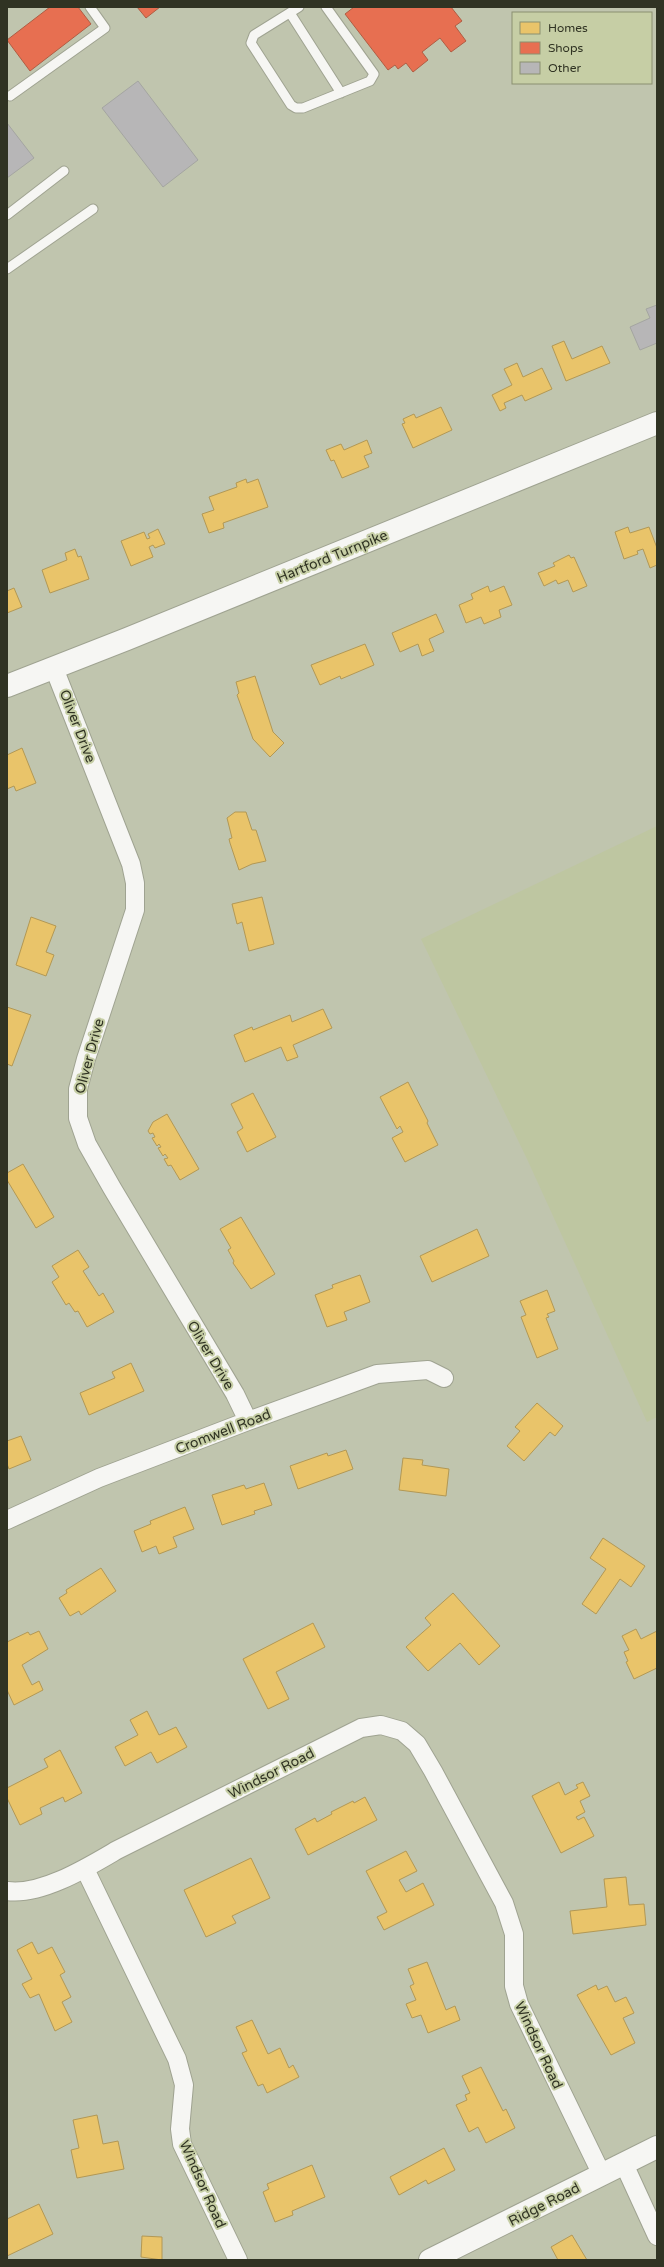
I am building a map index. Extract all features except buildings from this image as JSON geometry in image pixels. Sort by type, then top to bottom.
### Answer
[{"type":"main road","name":"Hartford Turnpike","points":[[7,686],[657,423]]},
{"type":"main road","name":"Ridge Road","points":[[430,2260],[657,2147]]},
{"type":"street","name":"Oliver Drive","points":[[54,668],[131,864],[135,883],[135,910],[86,1059],[78,1089],[78,1118],[87,1144],[231,1388],[248,1420]]},
{"type":"street","name":"Cromwell Road","points":[[7,1520],[99,1478],[248,1420],[377,1374],[428,1370],[444,1378]]},
{"type":"street","name":"Windsor Road","points":[[238,2260],[182,2144],[180,2129],[184,2085],[177,2059],[85,1869],[117,1850],[361,1728],[381,1725],[402,1731],[417,1744],[433,1771],[504,1903],[514,1934],[514,1986],[519,2004],[602,2175]]},
{"type":"street","points":[[7,1891],[35,1889],[85,1869]]},
{"type":"street","points":[[624,2164],[657,2236]]},
{"type":"lane","points":[[10,96],[105,28],[90,7]]},
{"type":"lane","points":[[299,7],[254,35],[251,43],[290,105],[296,108],[303,108],[370,81],[374,74],[326,7]]},
{"type":"lane","points":[[290,13],[341,93]]},
{"type":"lane","points":[[7,215],[64,171]]},
{"type":"lane","points":[[7,269],[93,209]]},
{"type":"shaded area","points":[[657,826],[657,1417],[647,1422],[527,1159],[421,939]]}]
